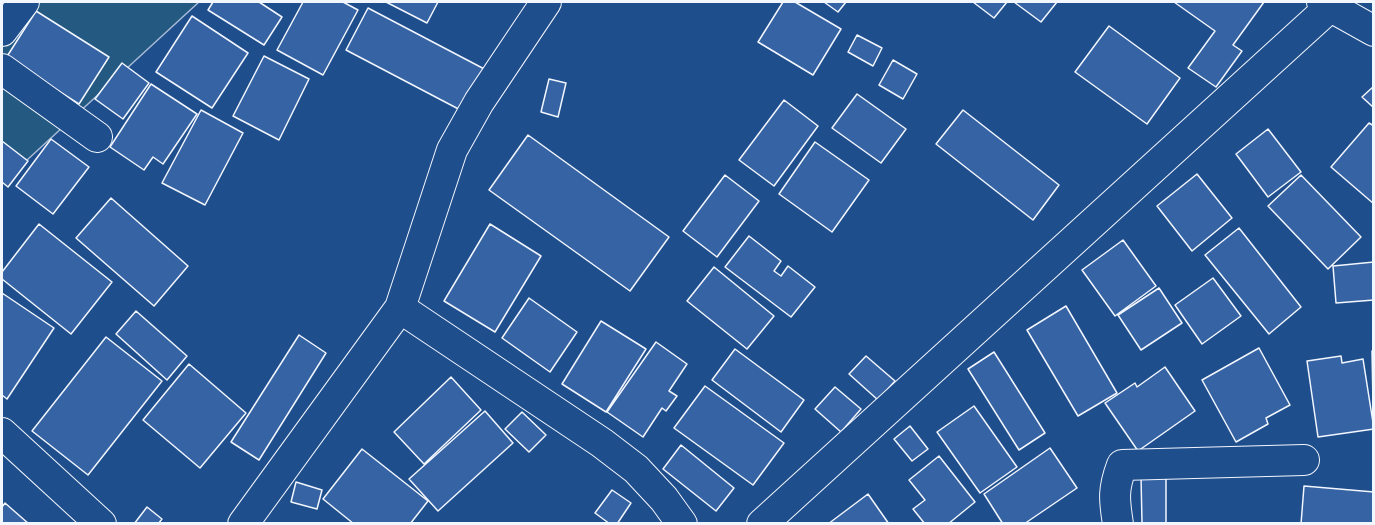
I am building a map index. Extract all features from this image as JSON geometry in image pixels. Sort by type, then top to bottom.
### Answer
[{"type":"street","points":[[2,30],[24,2]]},
{"type":"street","points":[[243,524],[400,308],[452,150],[479,102],[546,2]]},
{"type":"street","points":[[762,524],[1326,4],[1374,31]]},
{"type":"street","points":[[2,69],[97,137]]},
{"type":"street","points":[[400,308],[619,456],[664,499],[682,524]]},
{"type":"street","points":[[2,433],[101,524]]},
{"type":"street","points":[[1118,524],[1114,501],[1115,484],[1122,465],[1304,460]]},
{"type":"shaded area","points":[[2,2],[199,2],[2,183]]},
{"type":"building","points":[[213,2],[259,2],[282,17],[264,45],[208,10]]},
{"type":"building","points":[[303,2],[343,2],[358,10],[323,75],[277,50]]},
{"type":"building","points":[[386,2],[438,2],[427,23]]},
{"type":"building","points":[[783,2],[795,2],[841,29],[813,75],[758,42]]},
{"type":"building","points":[[824,2],[846,2],[838,12]]},
{"type":"building","points":[[973,2],[1007,2],[994,18]]},
{"type":"building","points":[[1014,2],[1057,2],[1041,22]]},
{"type":"building","points":[[1174,2],[1264,2],[1233,45],[1242,51],[1216,87],[1188,68],[1215,31]]},
{"type":"building","points":[[368,8],[490,72],[468,114],[346,50]]},
{"type":"building","points":[[36,11],[109,57],[79,104],[6,58]]},
{"type":"building","points":[[192,16],[248,53],[212,108],[156,72]]},
{"type":"building","points":[[1109,26],[1180,78],[1147,124],[1075,72]]},
{"type":"building","points":[[857,35],[882,48],[873,66],[848,52]]},
{"type":"building","points":[[264,56],[309,79],[279,140],[233,116]]},
{"type":"building","points":[[893,60],[917,74],[903,99],[879,85]]},
{"type":"building","points":[[122,63],[149,83],[123,119],[95,99]]},
{"type":"building","points":[[549,79],[566,83],[558,117],[541,112]]},
{"type":"building","points":[[151,84],[197,114],[163,164],[153,157],[144,170],[110,147]]},
{"type":"building","points":[[1374,86],[1374,108],[1362,97]]},
{"type":"building","points":[[857,94],[906,129],[881,163],[832,128]]},
{"type":"building","points":[[784,100],[818,126],[774,186],[739,160]]},
{"type":"building","points":[[201,110],[243,133],[205,205],[162,183]]},
{"type":"building","points":[[963,110],[1059,185],[1033,220],[936,144]]},
{"type":"building","points":[[1369,123],[1374,126],[1374,204],[1331,167]]},
{"type":"building","points":[[1268,129],[1301,172],[1268,197],[1236,154]]},
{"type":"building","points":[[528,135],[669,237],[630,291],[489,190]]},
{"type":"building","points":[[51,139],[89,167],[53,214],[16,186]]},
{"type":"building","points":[[2,141],[28,161],[8,187],[2,182]]},
{"type":"building","points":[[815,142],[869,180],[832,232],[779,194]]},
{"type":"building","points":[[1197,174],[1232,218],[1192,251],[1157,206]]},
{"type":"building","points":[[725,175],[759,201],[717,257],[683,231]]},
{"type":"building","points":[[1301,175],[1361,237],[1328,269],[1268,206]]},
{"type":"building","points":[[111,198],[188,266],[154,306],[76,238]]},
{"type":"building","points":[[39,224],[112,282],[71,334],[2,279],[2,272]]},
{"type":"building","points":[[490,224],[541,256],[495,332],[444,301]]},
{"type":"building","points":[[1239,228],[1301,307],[1269,334],[1205,255]]},
{"type":"building","points":[[749,236],[781,261],[774,271],[781,276],[788,266],[815,287],[791,317],[725,267]]},
{"type":"building","points":[[1123,240],[1156,286],[1115,316],[1082,270]]},
{"type":"building","points":[[1374,262],[1374,300],[1336,303],[1333,266]]},
{"type":"building","points":[[714,267],[774,316],[747,349],[687,301]]},
{"type":"building","points":[[1213,278],[1241,316],[1202,344],[1175,305]]},
{"type":"building","points":[[1159,288],[1182,323],[1141,350],[1118,315]]},
{"type":"building","points":[[2,293],[54,328],[7,399],[2,395]]},
{"type":"building","points":[[529,298],[577,332],[550,372],[502,338]]},
{"type":"building","points":[[1066,306],[1117,393],[1078,416],[1027,330]]},
{"type":"building","points":[[136,311],[187,356],[167,380],[116,334]]},
{"type":"building","points":[[601,321],[646,349],[606,412],[562,384]]},
{"type":"building","points":[[299,335],[326,353],[259,460],[231,442]]},
{"type":"building","points":[[106,337],[162,381],[88,475],[32,431]]},
{"type":"building","points":[[656,342],[687,364],[669,391],[677,396],[666,411],[662,408],[643,437],[607,412]]},
{"type":"building","points":[[1259,348],[1290,405],[1266,418],[1268,424],[1236,442],[1202,380]]},
{"type":"building","points":[[735,349],[804,400],[781,432],[712,380]]},
{"type":"building","points":[[1372,351],[1374,351],[1374,405],[1373,405]]},
{"type":"building","points":[[994,352],[1045,433],[1019,450],[968,369]]},
{"type":"building","points":[[866,356],[895,381],[878,400],[849,374]]},
{"type":"building","points":[[1341,356],[1342,363],[1363,359],[1374,429],[1318,437],[1307,361]]},
{"type":"building","points":[[189,364],[246,413],[200,468],[143,420]]},
{"type":"building","points":[[1165,367],[1195,411],[1138,451],[1105,403],[1135,383],[1137,387]]},
{"type":"building","points":[[451,377],[481,410],[424,464],[394,432]]},
{"type":"building","points":[[705,386],[784,443],[753,485],[674,428]]},
{"type":"building","points":[[835,387],[861,409],[841,432],[815,409]]},
{"type":"building","points":[[974,406],[1017,467],[980,493],[937,432]]},
{"type":"building","points":[[485,411],[513,443],[438,511],[409,479]]},
{"type":"building","points":[[522,412],[546,435],[529,452],[505,429]]},
{"type":"building","points":[[910,426],[928,449],[912,461],[894,439]]},
{"type":"building","points":[[681,445],[734,488],[716,511],[663,469]]},
{"type":"building","points":[[1050,448],[1077,488],[1024,524],[1003,524],[984,494]]},
{"type":"building","points":[[362,449],[428,501],[410,524],[354,524],[323,499]]},
{"type":"building","points":[[939,456],[975,502],[948,524],[925,524],[913,509],[925,500],[909,480]]},
{"type":"building","points":[[1141,477],[1166,477],[1166,523],[1142,523]]},
{"type":"building","points":[[296,482],[322,490],[317,509],[291,502]]},
{"type":"building","points":[[1304,486],[1374,492],[1374,524],[1301,524]]},
{"type":"building","points":[[612,490],[631,503],[617,524],[610,524],[595,513]]},
{"type":"building","points":[[868,494],[889,524],[828,524]]},
{"type":"building","points":[[5,503],[29,524],[2,524],[2,507]]},
{"type":"building","points":[[147,507],[162,519],[158,524],[134,524]]}]
